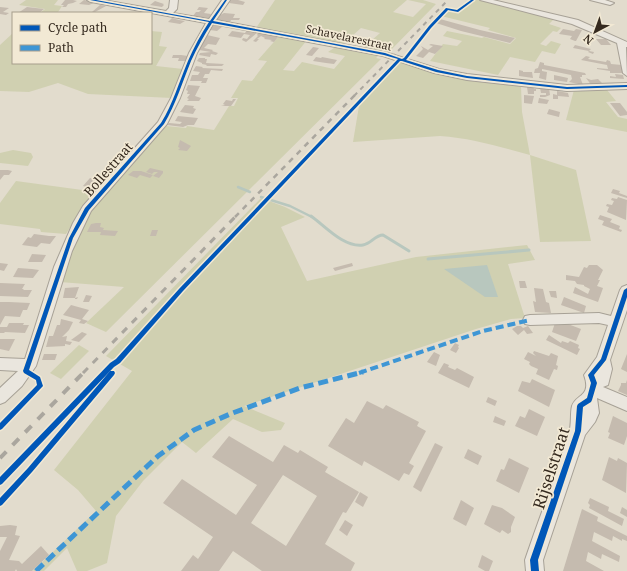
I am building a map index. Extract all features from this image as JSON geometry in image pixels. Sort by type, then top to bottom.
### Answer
[{"type":"street","name":"Schavelarestraat","points":[[91,0],[169,13],[353,48],[392,56],[437,71],[467,77],[559,87],[627,86]]},
{"type":"street","points":[[169,13],[173,9],[174,0]]},
{"type":"street","name":"Bollestraat","points":[[0,397],[20,378],[29,365],[71,238],[80,221],[87,209],[162,124],[176,99],[193,53],[226,0]]},
{"type":"street","points":[[484,0],[575,22],[624,44],[627,73]]},
{"type":"street","points":[[594,0],[610,3]]},
{"type":"street","points":[[627,290],[603,360],[605,369],[603,380],[592,391],[627,404]]},
{"type":"street","points":[[530,320],[599,318],[616,322]]},
{"type":"street","points":[[0,364],[29,365]]},
{"type":"street","name":"Rijselstraat","points":[[531,567],[578,431],[592,412],[592,391]]},
{"type":"green space","points":[[26,0],[58,0],[54,5],[62,6],[58,12],[41,12],[45,9],[19,5]]},
{"type":"green space","points":[[275,0],[407,0],[393,12],[413,17],[426,4],[408,0],[423,0],[436,4],[388,53],[363,48],[380,33],[361,28],[343,44],[256,28]]},
{"type":"green space","points":[[470,0],[479,0],[555,18],[549,24],[561,28],[557,32],[553,31],[540,44],[546,46],[551,41],[561,44],[555,54],[542,51],[535,62],[510,57],[498,75],[430,61],[443,44],[457,46],[462,41],[443,36],[447,31],[482,38],[484,37],[510,44],[516,38],[488,30],[490,28],[437,15],[445,7],[456,9]]},
{"type":"green space","points":[[152,31],[162,32],[159,46],[167,47],[156,66],[183,69],[172,98],[88,94],[58,83],[29,92],[0,91],[0,45],[12,34],[12,64],[152,64]]},
{"type":"green space","points":[[280,35],[307,40],[283,70],[294,71],[302,62],[334,69],[345,56],[328,52],[337,46],[379,55],[376,58],[381,59],[106,332],[86,323],[124,287],[60,282],[70,251],[86,219],[98,202],[166,126],[186,128],[187,126],[214,130],[229,106],[234,106],[238,98],[231,98],[242,80],[252,81],[267,61],[258,60]]},
{"type":"green space","points":[[401,61],[438,73],[521,86],[522,112],[530,155],[474,141],[440,136],[353,142],[359,106]]},
{"type":"green space","points":[[574,90],[607,90],[616,101],[606,102],[618,117],[627,119],[627,132],[566,120]]},
{"type":"green space","points":[[13,150],[31,153],[33,157],[28,166],[0,163],[0,153]]},
{"type":"green space","points":[[530,155],[576,170],[591,241],[540,242]]},
{"type":"green space","points":[[16,181],[97,192],[78,215],[66,234],[41,232],[40,229],[0,224],[0,203]]},
{"type":"green space","points":[[261,198],[285,207],[305,217],[281,227],[307,281],[416,257],[527,245],[535,260],[508,264],[525,318],[511,319],[476,329],[244,406],[285,423],[281,430],[262,432],[233,419],[196,453],[182,442],[143,481],[116,516],[107,563],[87,571],[77,571],[67,548],[44,571],[33,571],[96,511],[78,490],[54,470],[132,371],[106,356]]},
{"type":"green space","points":[[79,345],[89,351],[61,379],[50,373]]},
{"type":"shaded area","points":[[487,265],[498,297],[485,297],[444,269]]},
{"type":"building","points":[[65,0],[77,1],[68,4],[66,7],[62,7],[64,5],[61,5]]},
{"type":"building","points":[[84,0],[96,2],[89,5],[79,4]]},
{"type":"building","points":[[231,0],[245,2],[243,5],[229,3]]},
{"type":"building","points":[[155,1],[164,5],[162,7],[150,5]]},
{"type":"building","points":[[100,5],[106,6],[92,12]]},
{"type":"building","points":[[0,7],[9,8],[3,12],[9,13],[6,15],[0,14]]},
{"type":"building","points":[[27,7],[44,9],[40,12],[20,12]]},
{"type":"building","points":[[199,7],[208,8],[204,13],[211,14],[209,18],[193,16],[196,12],[201,10],[197,10]]},
{"type":"building","points":[[224,13],[235,14],[233,18],[240,18],[239,20],[231,20],[231,24],[216,21],[220,15]]},
{"type":"building","points":[[172,18],[185,21],[180,24],[168,22]]},
{"type":"building","points":[[440,19],[515,38],[510,43],[461,31],[436,23]]},
{"type":"building","points":[[213,25],[223,26],[217,31],[210,30]]},
{"type":"building","points":[[563,29],[574,31],[576,29],[582,30],[575,41],[570,39],[572,36],[559,34]]},
{"type":"building","points":[[247,30],[258,32],[246,42],[242,40],[243,38],[247,39],[250,35],[244,34],[241,38],[228,36],[232,31],[245,33]]},
{"type":"building","points":[[259,32],[275,34],[273,36],[278,37],[274,42],[270,41],[272,40],[264,39],[265,38],[261,36],[256,42],[253,41],[258,36],[257,35]]},
{"type":"building","points":[[207,35],[220,38],[216,45],[208,44],[204,48],[218,53],[216,55],[211,54],[210,57],[199,55],[200,53],[211,52],[199,50]]},
{"type":"building","points":[[358,38],[365,40],[361,45],[355,43]]},
{"type":"building","points":[[596,39],[606,39],[611,45],[601,45]]},
{"type":"building","points":[[429,45],[443,46],[435,54],[429,52],[423,58],[416,56],[423,49],[421,46],[428,50],[433,46]]},
{"type":"building","points":[[575,45],[591,49],[589,51],[573,48]]},
{"type":"building","points":[[313,47],[319,48],[312,56],[306,55]]},
{"type":"building","points":[[173,55],[188,56],[185,61],[178,61],[179,58],[172,58]]},
{"type":"building","points":[[586,56],[590,57],[588,59],[606,62],[607,60],[610,61],[611,64],[622,65],[623,73],[610,73],[610,71],[597,69],[608,69],[607,65],[581,60]]},
{"type":"building","points":[[316,57],[337,60],[334,64],[313,61]]},
{"type":"building","points":[[199,58],[207,59],[206,63],[224,64],[222,66],[206,66],[207,65],[197,61]]},
{"type":"building","points":[[540,62],[544,63],[544,65],[585,73],[586,75],[582,75],[582,77],[580,77],[583,85],[569,82],[572,79],[571,75],[542,69],[542,71],[547,72],[546,80],[539,78],[540,73],[534,73]]},
{"type":"building","points":[[196,66],[203,67],[202,68],[223,69],[222,71],[211,70],[209,74],[205,74],[203,78],[208,78],[206,83],[201,83],[202,81],[190,81],[192,75],[198,75],[200,72],[193,71]]},
{"type":"building","points":[[519,70],[523,72],[532,72],[533,78],[519,76]]},
{"type":"building","points":[[615,74],[623,75],[624,79],[610,78],[610,76],[616,77]]},
{"type":"building","points":[[554,75],[568,78],[567,82],[554,80]]},
{"type":"building","points":[[586,78],[591,80],[598,79],[603,84],[592,86]]},
{"type":"building","points":[[188,85],[200,86],[195,96],[201,98],[199,101],[187,101],[190,94],[187,94],[188,91],[186,90]]},
{"type":"building","points":[[527,87],[533,87],[536,89],[534,94],[528,94]]},
{"type":"building","points":[[540,88],[549,88],[550,95],[540,97],[540,95],[546,95],[546,93],[541,93]]},
{"type":"building","points":[[557,91],[568,93],[569,97],[558,96],[558,99],[553,99],[553,94],[557,95]]},
{"type":"building","points":[[524,95],[534,96],[532,104],[524,103]]},
{"type":"building","points":[[539,98],[549,100],[547,104],[538,103]]},
{"type":"building","points":[[233,99],[236,99],[231,106],[221,106],[225,105],[223,104],[226,100],[232,101]]},
{"type":"building","points":[[610,103],[620,103],[627,112],[627,115],[620,116]]},
{"type":"building","points":[[185,105],[194,106],[193,108],[196,109],[193,114],[180,112]]},
{"type":"building","points":[[549,109],[560,112],[559,117],[547,114]]},
{"type":"building","points":[[178,116],[198,118],[194,125],[183,127],[167,125],[169,123],[180,124],[182,122],[175,121]]},
{"type":"building","points":[[180,140],[191,146],[187,151],[178,150],[180,148],[178,147]]},
{"type":"building","points":[[150,168],[163,171],[163,173],[159,178],[153,176],[158,172],[154,172],[152,174],[146,172]]},
{"type":"building","points":[[0,170],[12,171],[9,175],[4,175],[0,180]]},
{"type":"building","points":[[133,171],[141,171],[153,175],[150,178],[140,175],[137,178],[128,175]]},
{"type":"building","points":[[90,178],[99,180],[92,188],[83,186]]},
{"type":"building","points":[[613,189],[620,191],[619,193],[627,196],[627,198],[611,193]]},
{"type":"building","points":[[618,197],[627,200],[626,220],[607,212],[609,207],[606,206],[607,204],[612,205],[614,201],[611,200],[612,198],[617,199]]},
{"type":"building","points":[[600,215],[612,219],[610,222],[620,226],[619,229],[622,230],[621,232],[602,225],[604,221],[598,219]]},
{"type":"building","points":[[101,223],[100,227],[104,228],[103,230],[118,231],[115,236],[100,235],[101,232],[87,232],[91,224]]},
{"type":"building","points":[[152,230],[158,230],[156,236],[150,236]]},
{"type":"building","points":[[34,234],[56,236],[50,244],[41,243],[37,247],[22,245],[28,237],[31,238]]},
{"type":"building","points":[[32,254],[46,255],[42,262],[28,262]]},
{"type":"building","points":[[0,263],[8,264],[4,271],[0,270]]},
{"type":"building","points":[[352,263],[353,266],[335,271],[333,268]]},
{"type":"building","points":[[589,265],[597,265],[603,270],[597,286],[603,288],[598,302],[573,293],[575,287],[588,294],[590,289],[584,285],[577,284],[575,281],[566,280],[566,275],[579,277],[584,267],[587,268]]},
{"type":"building","points":[[18,268],[39,270],[33,278],[13,277]]},
{"type":"building","points":[[519,281],[525,281],[527,288],[520,288]]},
{"type":"building","points":[[0,283],[25,284],[22,289],[24,289],[23,290],[32,290],[28,297],[0,296]]},
{"type":"building","points":[[79,287],[75,298],[63,298],[65,288]]},
{"type":"building","points":[[534,288],[543,289],[546,302],[549,303],[551,313],[535,312],[533,301],[536,302]]},
{"type":"building","points":[[549,291],[556,291],[557,298],[551,297]]},
{"type":"building","points":[[86,295],[92,296],[89,302],[83,302]]},
{"type":"building","points":[[564,297],[586,306],[584,313],[561,305]]},
{"type":"building","points":[[0,302],[30,303],[27,310],[23,310],[20,317],[5,316],[0,325]]},
{"type":"building","points":[[71,305],[89,310],[82,319],[88,321],[84,324],[79,323],[81,320],[63,315]]},
{"type":"building","points":[[61,319],[73,322],[69,330],[62,337],[67,336],[66,341],[72,342],[70,345],[65,344],[65,346],[46,347],[49,336],[53,336],[57,325],[60,325]]},
{"type":"building","points":[[560,321],[581,329],[576,341],[552,332],[555,323],[558,324]]},
{"type":"building","points":[[9,323],[24,323],[23,325],[29,325],[25,333],[0,333],[0,327],[7,327]]},
{"type":"building","points":[[517,326],[521,326],[523,328],[528,326],[533,333],[527,334],[524,330],[518,335],[512,329]]},
{"type":"building","points":[[82,332],[87,334],[79,342],[71,340]]},
{"type":"building","points":[[549,335],[561,343],[562,341],[568,343],[570,341],[579,345],[578,348],[580,349],[577,355],[546,340]]},
{"type":"building","points":[[0,339],[15,339],[9,351],[0,349]]},
{"type":"building","points":[[455,343],[459,345],[456,353],[450,350]]},
{"type":"building","points":[[534,351],[549,356],[551,353],[558,356],[556,365],[558,366],[557,370],[554,369],[549,380],[536,374],[538,369],[531,366],[529,364],[530,362],[524,359],[528,352],[536,356],[533,353]]},
{"type":"building","points":[[434,352],[440,355],[436,366],[427,362]]},
{"type":"building","points":[[44,354],[57,354],[55,360],[42,360]]},
{"type":"building","points":[[627,354],[627,372],[621,369]]},
{"type":"building","points":[[444,363],[449,365],[448,367],[455,370],[457,368],[474,377],[469,388],[438,373]]},
{"type":"building","points":[[532,379],[555,390],[549,407],[518,391],[522,381],[530,383]]},
{"type":"building","points":[[627,380],[627,395],[618,391],[621,383],[626,383]]},
{"type":"building","points":[[488,397],[497,401],[495,406],[486,402]]},
{"type":"building","points":[[367,401],[383,409],[386,405],[419,422],[417,426],[426,431],[409,463],[414,466],[409,475],[404,473],[399,481],[364,461],[362,466],[328,446],[346,418],[354,423]]},
{"type":"building","points":[[529,409],[545,417],[537,436],[515,426],[520,416],[525,418]]},
{"type":"building","points":[[495,416],[506,421],[504,426],[493,422]]},
{"type":"building","points":[[613,416],[627,423],[627,436],[624,445],[608,438],[610,433],[608,432]]},
{"type":"building","points":[[229,436],[273,462],[284,445],[298,453],[300,450],[328,467],[325,472],[359,492],[346,513],[343,512],[325,544],[355,563],[351,571],[262,571],[233,551],[219,571],[181,571],[193,555],[198,559],[213,537],[163,503],[182,479],[236,515],[257,485],[212,457]],"holes":[[[283,475],[317,496],[286,546],[251,523]]]},
{"type":"building","points":[[435,443],[443,447],[421,492],[413,487]]},
{"type":"building","points":[[468,449],[482,456],[478,465],[464,458]]},
{"type":"building","points":[[609,457],[617,461],[618,458],[627,463],[626,493],[602,480]]},
{"type":"building","points":[[509,458],[529,468],[519,493],[496,481],[501,469],[504,470]]},
{"type":"building","points":[[360,492],[368,497],[363,507],[355,502]]},
{"type":"building","points":[[590,498],[609,507],[608,511],[624,519],[622,526],[589,508],[590,505],[588,503]]},
{"type":"building","points":[[461,500],[474,508],[466,526],[453,519]]},
{"type":"building","points":[[492,505],[502,508],[515,517],[511,527],[511,532],[508,534],[502,530],[500,533],[484,524]]},
{"type":"building","points":[[622,507],[627,510],[627,517],[620,513]]},
{"type":"building","points":[[582,509],[598,517],[597,521],[627,536],[627,541],[622,539],[622,541],[613,536],[612,541],[594,532],[592,541],[620,556],[619,562],[602,554],[601,559],[588,552],[586,561],[604,571],[563,571]]},
{"type":"building","points":[[345,520],[353,525],[347,536],[339,530]]},
{"type":"building","points":[[0,526],[17,526],[15,535],[20,536],[9,560],[19,561],[22,564],[41,546],[49,555],[32,571],[17,571],[16,569],[15,571],[0,571],[0,551],[7,537],[0,537]]},
{"type":"building","points":[[482,555],[493,561],[489,571],[485,571],[478,567]]},
{"type":"waterway","points":[[238,187],[250,192]]},
{"type":"waterway","points":[[261,197],[290,206],[312,217]]},
{"type":"waterway","points":[[311,216],[342,240],[349,243],[363,245],[378,236],[383,235],[409,251]]},
{"type":"waterway","points":[[428,259],[529,250]]},
{"type":"railway","points":[[354,96],[448,0]]},
{"type":"railway","points":[[235,217],[355,95]]},
{"type":"railway","points":[[83,373],[236,216]]},
{"type":"railway","points":[[0,458],[84,372]]},
{"type":"marked path","points":[[36,571],[158,456],[194,430],[230,414],[300,388],[366,371],[483,331],[530,320]]},
{"type":"cycle path","points":[[91,0],[385,54],[437,71],[467,77],[567,88],[627,86]]},
{"type":"cycle path","points":[[0,427],[40,386],[38,379],[26,371],[71,238],[87,209],[162,124],[172,107],[189,62],[197,46],[208,26],[226,0]]},
{"type":"cycle path","points":[[0,482],[112,365],[118,361],[181,290],[399,60],[405,59],[441,15],[447,9],[457,11],[473,0]]},
{"type":"cycle path","points":[[535,571],[534,560],[578,431],[580,406],[589,400],[594,383],[591,375],[603,360],[627,290]]},
{"type":"cycle path","points":[[0,503],[112,373]]}]
